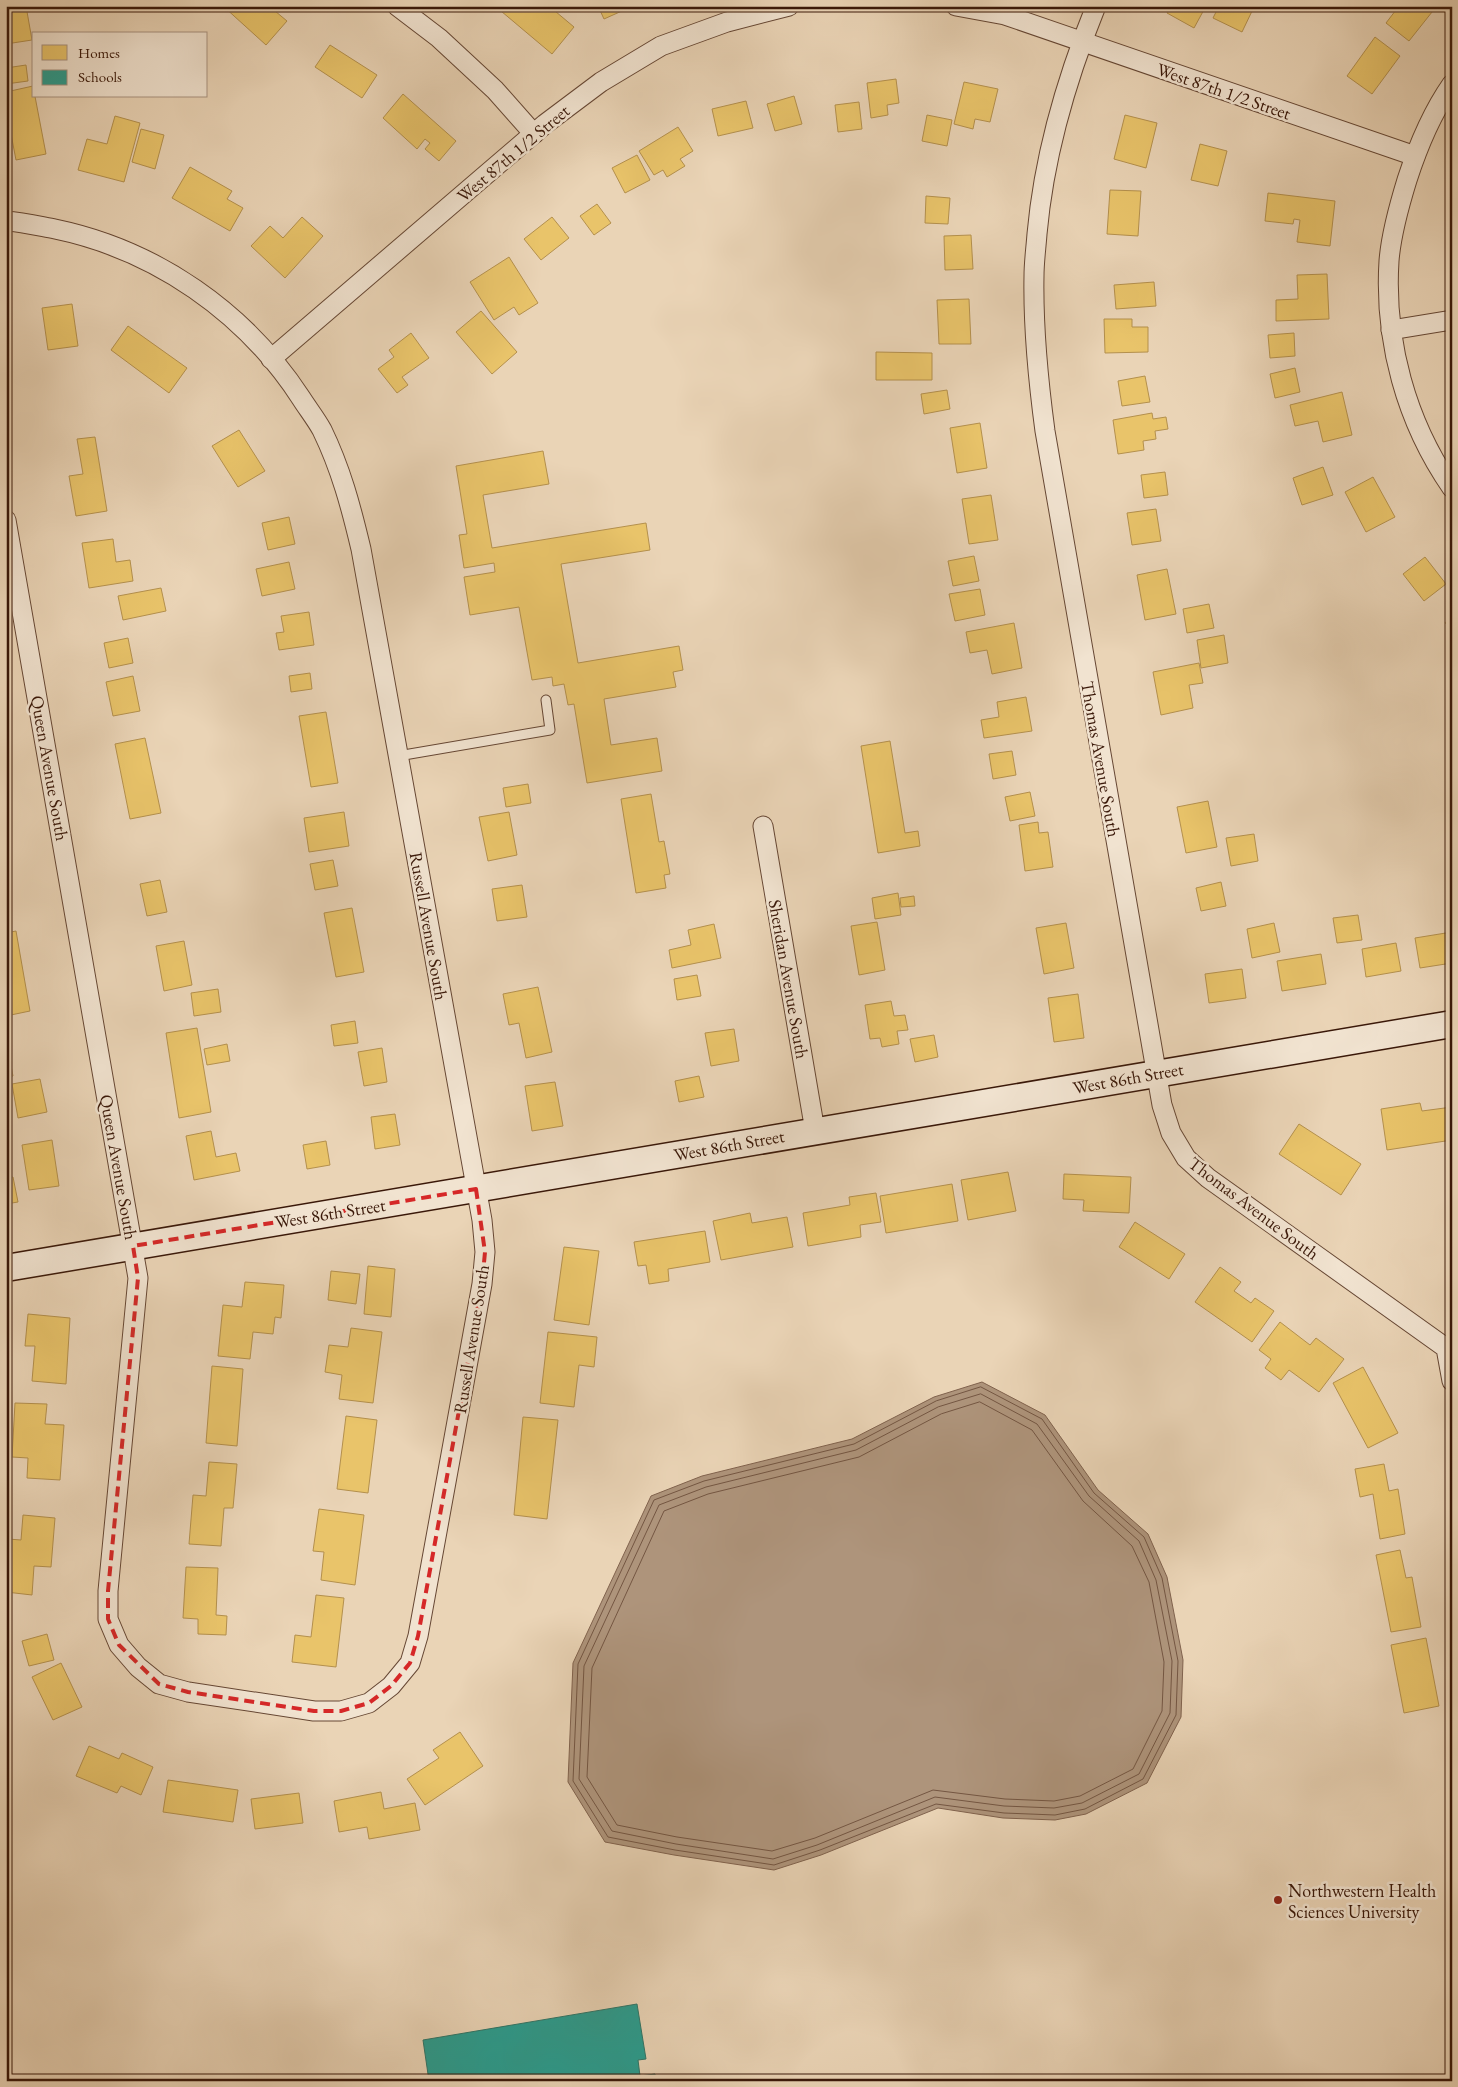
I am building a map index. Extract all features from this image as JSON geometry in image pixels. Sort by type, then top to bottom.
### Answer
[{"type":"street","points":[[397,6],[446,45],[495,90],[534,134]]},
{"type":"street","name":"West 87th 1/2 Street","points":[[272,359],[534,134],[600,82],[662,46],[727,22],[789,6]]},
{"type":"street","name":"West 87th 1/2 Street","points":[[956,6],[1005,15],[1415,156]]},
{"type":"street","name":"Thomas Avenue South","points":[[1096,6],[1081,42],[1057,117],[1041,194],[1034,274],[1035,353],[1045,431],[1162,1105],[1171,1133],[1186,1158],[1208,1178],[1449,1350],[1452,1381]]},
{"type":"street","points":[[1452,84],[1436,108],[1415,156],[1398,208],[1389,261],[1391,330],[1398,369],[1415,420],[1438,468],[1452,488]]},
{"type":"street","name":"Russell Avenue South","points":[[6,221],[81,235],[139,256],[195,288],[244,328],[286,375],[321,429],[346,488],[361,549],[476,1189],[485,1252],[482,1284],[418,1636],[410,1663],[391,1686],[369,1703],[341,1711],[314,1711],[275,1705]]},
{"type":"street","points":[[1391,330],[1452,320]]},
{"type":"street","name":"Queen Avenue South","points":[[6,520],[138,1278],[108,1591],[108,1619],[119,1645],[138,1667],[160,1684],[188,1692],[275,1705]]},
{"type":"street","name":"Sheridan Avenue South","points":[[763,826],[815,1131]]},
{"type":"street","name":"West 86th Street","points":[[6,1268],[1452,1024]]},
{"type":"lane","points":[[398,756],[550,730],[546,700]]},
{"type":"highlighted area","points":[[476,1189],[485,1252],[482,1284],[418,1636],[410,1663],[391,1686],[369,1703],[341,1711],[314,1711],[188,1692],[159,1684],[119,1645],[108,1619],[108,1591],[138,1278],[133,1246]]},
{"type":"water","points":[[982,1382],[1045,1415],[1098,1490],[1148,1534],[1167,1577],[1183,1660],[1181,1717],[1147,1783],[1086,1814],[1055,1820],[1003,1818],[938,1808],[821,1855],[774,1870],[674,1855],[605,1842],[568,1782],[573,1663],[651,1496],[702,1476],[852,1439],[934,1397]]},
{"type":"building: Homes","points":[[26,6],[32,40],[6,44],[6,9]]},
{"type":"building: Homes","points":[[223,6],[269,6],[287,21],[266,45]]},
{"type":"building: Homes","points":[[495,6],[524,6],[531,12],[535,6],[549,6],[574,27],[552,54]]},
{"type":"building: Homes","points":[[598,6],[633,6],[604,19]]},
{"type":"building: Homes","points":[[1171,6],[1206,6],[1194,28],[1167,13]]},
{"type":"building: Homes","points":[[1219,6],[1249,6],[1253,9],[1242,32],[1213,18]]},
{"type":"building: Homes","points":[[1399,6],[1436,7],[1409,41],[1386,23]]},
{"type":"building: Homes","points":[[1375,37],[1400,56],[1372,94],[1347,76]]},
{"type":"building: Homes","points":[[330,45],[377,75],[362,98],[315,67]]},
{"type":"building: Homes","points":[[26,65],[28,81],[6,84],[6,68]]},
{"type":"building: Homes","points":[[896,79],[899,103],[887,105],[888,115],[871,118],[867,83]]},
{"type":"building: Homes","points":[[964,82],[998,89],[990,122],[975,119],[973,129],[954,124]]},
{"type":"building: Homes","points":[[32,86],[32,98],[35,98],[46,154],[16,160],[6,108],[6,92]]},
{"type":"building: Homes","points":[[403,94],[456,141],[439,161],[425,149],[430,143],[425,139],[417,149],[383,118]]},
{"type":"building: Homes","points":[[794,96],[802,124],[775,131],[767,104]]},
{"type":"building: Homes","points":[[746,101],[753,128],[718,136],[712,109]]},
{"type":"building: Homes","points":[[859,102],[862,129],[838,132],[835,105]]},
{"type":"building: Homes","points":[[927,115],[952,120],[947,146],[922,141]]},
{"type":"building: Homes","points":[[1125,115],[1157,123],[1146,168],[1114,159]]},
{"type":"building: Homes","points":[[115,116],[140,123],[124,182],[78,170],[87,139],[107,144]]},
{"type":"building: Homes","points":[[678,127],[693,151],[680,159],[685,166],[667,177],[663,170],[654,175],[639,151]]},
{"type":"building: Homes","points":[[141,129],[164,135],[155,169],[132,162]]},
{"type":"building: Homes","points":[[1200,144],[1227,151],[1218,186],[1191,180]]},
{"type":"building: Homes","points":[[637,155],[650,180],[625,193],[612,168]]},
{"type":"building: Homes","points":[[190,167],[232,191],[227,199],[243,208],[230,231],[172,198]]},
{"type":"building: Homes","points":[[1110,190],[1141,191],[1138,236],[1107,234]]},
{"type":"building: Homes","points":[[1268,193],[1335,201],[1330,246],[1297,242],[1300,220],[1294,219],[1293,224],[1265,221]]},
{"type":"building: Homes","points":[[926,196],[950,198],[948,224],[925,223]]},
{"type":"building: Homes","points":[[597,204],[611,223],[594,235],[580,216]]},
{"type":"building: Homes","points":[[302,217],[323,236],[285,278],[251,246],[270,226],[283,238]]},
{"type":"building: Homes","points":[[552,217],[569,238],[541,260],[524,239]]},
{"type":"building: Homes","points":[[971,235],[973,269],[945,270],[944,236]]},
{"type":"building: Homes","points":[[509,257],[538,303],[519,315],[514,307],[494,320],[470,282]]},
{"type":"building: Homes","points":[[1327,274],[1329,319],[1276,321],[1276,300],[1298,299],[1297,275]]},
{"type":"building: Homes","points":[[1154,282],[1156,306],[1116,309],[1114,285]]},
{"type":"building: Homes","points":[[969,299],[971,344],[939,344],[937,300]]},
{"type":"building: Homes","points":[[72,304],[78,346],[48,350],[42,308]]},
{"type":"building: Homes","points":[[481,311],[517,352],[492,374],[456,332]]},
{"type":"building: Homes","points":[[1104,319],[1132,319],[1132,327],[1148,327],[1148,352],[1105,353]]},
{"type":"building: Homes","points":[[128,326],[187,368],[169,393],[111,350]]},
{"type":"building: Homes","points":[[411,333],[429,358],[402,377],[408,385],[397,393],[378,369],[394,357],[389,350]]},
{"type":"building: Homes","points":[[1294,333],[1295,356],[1270,358],[1268,335]]},
{"type":"building: Homes","points":[[876,352],[932,353],[932,380],[876,380]]},
{"type":"building: Homes","points":[[1295,368],[1300,392],[1275,398],[1270,374]]},
{"type":"building: Homes","points":[[1145,376],[1150,402],[1122,406],[1118,381]]},
{"type":"building: Homes","points":[[947,390],[950,409],[924,414],[921,394]]},
{"type":"building: Homes","points":[[1342,392],[1352,435],[1323,442],[1318,421],[1295,426],[1290,405]]},
{"type":"building: Homes","points":[[1152,413],[1153,419],[1166,417],[1168,429],[1155,431],[1156,439],[1143,441],[1144,450],[1118,454],[1113,420]]},
{"type":"building: Homes","points":[[980,423],[987,468],[957,473],[950,428]]},
{"type":"building: Homes","points":[[239,430],[265,471],[238,487],[212,446]]},
{"type":"building: Homes","points":[[95,437],[107,511],[76,516],[69,476],[83,474],[77,439]]},
{"type":"building: Homes","points":[[543,451],[549,484],[483,495],[492,548],[646,523],[650,550],[561,564],[578,663],[679,646],[683,670],[673,672],[676,687],[604,699],[611,745],[657,738],[662,771],[587,783],[574,704],[568,705],[564,684],[553,686],[552,677],[532,680],[519,607],[470,615],[464,577],[495,572],[494,563],[464,568],[459,535],[467,534],[456,466]]},
{"type":"building: Homes","points":[[1323,467],[1333,495],[1302,505],[1293,478]]},
{"type":"building: Homes","points":[[1165,472],[1168,495],[1144,498],[1141,475]]},
{"type":"building: Homes","points":[[1373,477],[1395,517],[1366,532],[1345,492]]},
{"type":"building: Homes","points":[[991,495],[998,540],[969,544],[962,499]]},
{"type":"building: Homes","points":[[1156,509],[1161,541],[1132,545],[1127,513]]},
{"type":"building: Homes","points":[[289,517],[295,544],[268,550],[262,523]]},
{"type":"building: Homes","points":[[113,539],[116,562],[130,560],[133,581],[89,588],[82,543]]},
{"type":"building: Homes","points":[[974,556],[979,581],[953,586],[948,561]]},
{"type":"building: Homes","points":[[1425,557],[1446,584],[1424,601],[1403,574]]},
{"type":"building: Homes","points":[[289,562],[295,589],[262,596],[256,569]]},
{"type":"building: Homes","points":[[1167,569],[1176,614],[1145,620],[1137,575]]},
{"type":"building: Homes","points":[[161,588],[166,611],[123,620],[118,596]]},
{"type":"building: Homes","points":[[980,589],[985,615],[955,621],[949,594]]},
{"type":"building: Homes","points":[[1209,604],[1214,628],[1187,633],[1183,609]]},
{"type":"building: Homes","points":[[309,612],[314,645],[279,650],[276,633],[284,632],[281,616]]},
{"type":"building: Homes","points":[[1452,615],[1452,629],[1445,623]]},
{"type":"building: Homes","points":[[1014,623],[1022,668],[992,674],[987,650],[970,653],[966,632]]},
{"type":"building: Homes","points":[[1224,635],[1228,663],[1201,668],[1197,640]]},
{"type":"building: Homes","points":[[128,638],[133,663],[109,668],[104,643]]},
{"type":"building: Homes","points":[[1199,663],[1203,683],[1189,685],[1193,708],[1161,715],[1153,672]]},
{"type":"building: Homes","points":[[310,673],[312,689],[291,692],[289,676]]},
{"type":"building: Homes","points":[[133,676],[140,711],[113,716],[106,682]]},
{"type":"building: Homes","points":[[1026,697],[1032,731],[984,738],[981,720],[999,717],[997,702]]},
{"type":"building: Homes","points":[[326,712],[338,783],[311,787],[299,716]]},
{"type":"building: Homes","points":[[145,738],[161,813],[130,819],[115,744]]},
{"type":"building: Homes","points":[[890,741],[905,833],[918,831],[920,846],[878,853],[861,746]]},
{"type":"building: Homes","points":[[1012,751],[1016,775],[993,779],[989,754]]},
{"type":"building: Homes","points":[[528,784],[531,803],[506,807],[503,788]]},
{"type":"building: Homes","points":[[1030,792],[1035,816],[1010,821],[1005,797]]},
{"type":"building: Homes","points":[[651,794],[659,842],[664,841],[670,874],[664,875],[666,888],[636,893],[621,799]]},
{"type":"building: Homes","points":[[1208,801],[1217,847],[1186,853],[1177,807]]},
{"type":"building: Homes","points":[[344,812],[349,846],[309,852],[304,818]]},
{"type":"building: Homes","points":[[509,812],[517,855],[488,861],[479,817]]},
{"type":"building: Homes","points":[[1038,822],[1039,833],[1048,832],[1053,867],[1025,871],[1019,825]]},
{"type":"building: Homes","points":[[1254,834],[1258,861],[1231,866],[1226,838]]},
{"type":"building: Homes","points":[[333,860],[338,886],[315,890],[310,864]]},
{"type":"building: Homes","points":[[6,878],[11,911],[6,912]]},
{"type":"building: Homes","points":[[160,880],[167,912],[147,916],[140,884]]},
{"type":"building: Homes","points":[[1221,882],[1226,906],[1201,911],[1196,888]]},
{"type":"building: Homes","points":[[522,885],[527,917],[497,921],[492,889]]},
{"type":"building: Homes","points":[[898,893],[901,915],[875,919],[872,898]]},
{"type":"building: Homes","points":[[914,896],[915,906],[901,907],[900,898]]},
{"type":"building: Homes","points":[[352,908],[364,972],[336,977],[324,913]]},
{"type":"building: Homes","points":[[1358,915],[1362,940],[1337,943],[1333,918]]},
{"type":"building: Homes","points":[[877,922],[885,970],[859,975],[851,926]]},
{"type":"building: Homes","points":[[1066,923],[1074,968],[1044,974],[1036,928]]},
{"type":"building: Homes","points":[[1274,923],[1280,952],[1252,958],[1247,929]]},
{"type":"building: Homes","points":[[714,924],[721,958],[672,968],[669,950],[691,945],[688,930]]},
{"type":"building: Homes","points":[[16,931],[30,1011],[6,1016],[6,933]]},
{"type":"building: Homes","points":[[1452,932],[1452,963],[1420,968],[1415,938]]},
{"type":"building: Homes","points":[[184,941],[192,985],[164,991],[156,946]]},
{"type":"building: Homes","points":[[1396,943],[1401,971],[1366,977],[1362,949]]},
{"type":"building: Homes","points":[[1321,954],[1326,984],[1282,991],[1277,961]]},
{"type":"building: Homes","points":[[1242,969],[1246,998],[1209,1003],[1205,974]]},
{"type":"building: Homes","points":[[697,975],[701,996],[677,1000],[674,979]]},
{"type":"building: Homes","points":[[538,987],[552,1052],[526,1058],[519,1023],[509,1025],[503,994]]},
{"type":"building: Homes","points":[[218,989],[221,1012],[194,1016],[191,993]]},
{"type":"building: Homes","points":[[1078,994],[1084,1038],[1054,1042],[1048,998]]},
{"type":"building: Homes","points":[[891,1001],[894,1016],[905,1015],[908,1030],[897,1031],[899,1044],[882,1047],[880,1038],[870,1039],[865,1005]]},
{"type":"building: Homes","points":[[355,1021],[358,1043],[334,1046],[331,1025]]},
{"type":"building: Homes","points":[[197,1028],[211,1112],[179,1118],[166,1033]]},
{"type":"building: Homes","points":[[734,1029],[739,1061],[711,1066],[705,1033]]},
{"type":"building: Homes","points":[[934,1035],[938,1057],[915,1062],[910,1039]]},
{"type":"building: Homes","points":[[227,1044],[230,1061],[207,1065],[204,1049]]},
{"type":"building: Homes","points":[[382,1048],[387,1082],[364,1086],[358,1052]]},
{"type":"building: Homes","points":[[6,1050],[8,1050],[13,1076],[6,1078]]},
{"type":"building: Homes","points":[[699,1076],[704,1097],[679,1102],[675,1081]]},
{"type":"building: Homes","points":[[40,1079],[47,1112],[18,1118],[12,1084]]},
{"type":"building: Homes","points":[[555,1082],[563,1126],[532,1131],[525,1086]]},
{"type":"building: Homes","points":[[1420,1103],[1422,1111],[1452,1107],[1452,1140],[1387,1150],[1381,1109]]},
{"type":"building: Homes","points":[[395,1114],[400,1145],[375,1149],[371,1117]]},
{"type":"building: Homes","points":[[1299,1124],[1361,1164],[1341,1195],[1279,1154]]},
{"type":"building: Homes","points":[[211,1131],[216,1157],[236,1153],[240,1171],[194,1180],[186,1136]]},
{"type":"building: Homes","points":[[52,1140],[59,1186],[29,1190],[22,1145]]},
{"type":"building: Homes","points":[[326,1141],[330,1165],[307,1169],[303,1145]]},
{"type":"building: Homes","points":[[1008,1172],[1016,1211],[968,1220],[961,1180]]},
{"type":"building: Homes","points":[[1064,1174],[1131,1177],[1129,1213],[1083,1211],[1084,1200],[1063,1199]]},
{"type":"building: Homes","points":[[13,1177],[18,1202],[6,1204],[6,1178]]},
{"type":"building: Homes","points":[[952,1184],[958,1221],[886,1233],[880,1196]]},
{"type":"building: Homes","points":[[876,1193],[881,1222],[860,1225],[861,1237],[808,1246],[803,1213],[850,1205],[849,1197]]},
{"type":"building: Homes","points":[[750,1213],[752,1223],[787,1217],[793,1247],[721,1260],[713,1221]]},
{"type":"building: Homes","points":[[1135,1222],[1185,1254],[1169,1279],[1119,1247]]},
{"type":"building: Homes","points":[[705,1231],[710,1262],[668,1269],[669,1281],[649,1284],[646,1265],[638,1266],[634,1242]]},
{"type":"building: Homes","points":[[564,1247],[599,1251],[589,1325],[554,1320]]},
{"type":"building: Homes","points":[[368,1266],[395,1269],[391,1317],[364,1314]]},
{"type":"building: Homes","points":[[1220,1267],[1241,1282],[1234,1291],[1251,1303],[1255,1298],[1274,1311],[1252,1342],[1195,1302]]},
{"type":"building: Homes","points":[[331,1271],[360,1274],[356,1304],[328,1300]]},
{"type":"building: Homes","points":[[245,1282],[284,1285],[281,1318],[275,1317],[273,1334],[253,1332],[250,1359],[218,1356],[223,1305],[242,1307]]},
{"type":"building: Homes","points":[[28,1314],[70,1318],[66,1384],[32,1381],[35,1346],[25,1346]]},
{"type":"building: Homes","points":[[1280,1322],[1310,1345],[1316,1338],[1344,1359],[1319,1392],[1289,1370],[1281,1380],[1265,1368],[1271,1359],[1259,1350]]},
{"type":"building: Homes","points":[[351,1328],[382,1332],[373,1403],[339,1399],[342,1375],[325,1372],[329,1345],[348,1347]]},
{"type":"building: Homes","points":[[548,1332],[597,1337],[594,1367],[579,1365],[574,1407],[540,1403]]},
{"type":"building: Homes","points":[[212,1366],[243,1369],[237,1446],[206,1443]]},
{"type":"building: Homes","points":[[1363,1367],[1398,1433],[1368,1448],[1333,1383]]},
{"type":"building: Homes","points":[[15,1403],[47,1404],[45,1424],[64,1425],[60,1480],[27,1478],[28,1458],[12,1457]]},
{"type":"building: Homes","points":[[346,1416],[377,1420],[368,1493],[337,1489]]},
{"type":"building: Homes","points":[[523,1417],[558,1420],[547,1519],[514,1515]]},
{"type":"building: Homes","points":[[209,1462],[237,1464],[233,1508],[224,1508],[221,1546],[189,1544],[193,1495],[206,1496]]},
{"type":"building: Homes","points":[[1384,1464],[1389,1491],[1398,1489],[1405,1534],[1380,1539],[1373,1494],[1360,1497],[1355,1469]]},
{"type":"building: Homes","points":[[319,1509],[364,1515],[355,1585],[321,1580],[324,1552],[313,1551]]},
{"type":"building: Homes","points":[[23,1515],[55,1518],[51,1567],[34,1566],[32,1595],[6,1592],[8,1539],[21,1540]]},
{"type":"building: Homes","points":[[1400,1550],[1406,1578],[1412,1577],[1421,1627],[1391,1632],[1376,1555]]},
{"type":"building: Homes","points":[[186,1567],[218,1568],[216,1615],[227,1616],[226,1635],[198,1634],[198,1619],[183,1618]]},
{"type":"building: Homes","points":[[316,1595],[344,1598],[336,1667],[292,1662],[295,1635],[311,1637]]},
{"type":"building: Homes","points":[[47,1634],[54,1660],[29,1666],[22,1641]]},
{"type":"building: Homes","points":[[1426,1638],[1439,1706],[1404,1713],[1391,1645]]},
{"type":"building: Homes","points":[[61,1663],[82,1707],[53,1720],[32,1677]]},
{"type":"building: Homes","points":[[460,1732],[483,1766],[425,1805],[407,1779],[439,1758],[433,1750]]},
{"type":"building: Homes","points":[[89,1746],[119,1759],[122,1753],[153,1767],[141,1795],[121,1786],[117,1793],[76,1776]]},
{"type":"building: Homes","points":[[168,1780],[238,1790],[233,1822],[163,1812]]},
{"type":"building: Homes","points":[[381,1792],[384,1809],[415,1803],[420,1830],[369,1839],[367,1827],[339,1832],[334,1801]]},
{"type":"building: Homes","points":[[299,1793],[303,1823],[255,1829],[251,1799]]},
{"type":"building: Schools","points":[[637,2004],[646,2059],[638,2060],[640,2076],[655,2074],[656,2081],[429,2081],[423,2040]]},
{"type":"place","name":"Northwestern Health Sciences University","points":[[1278,1900]]}]
